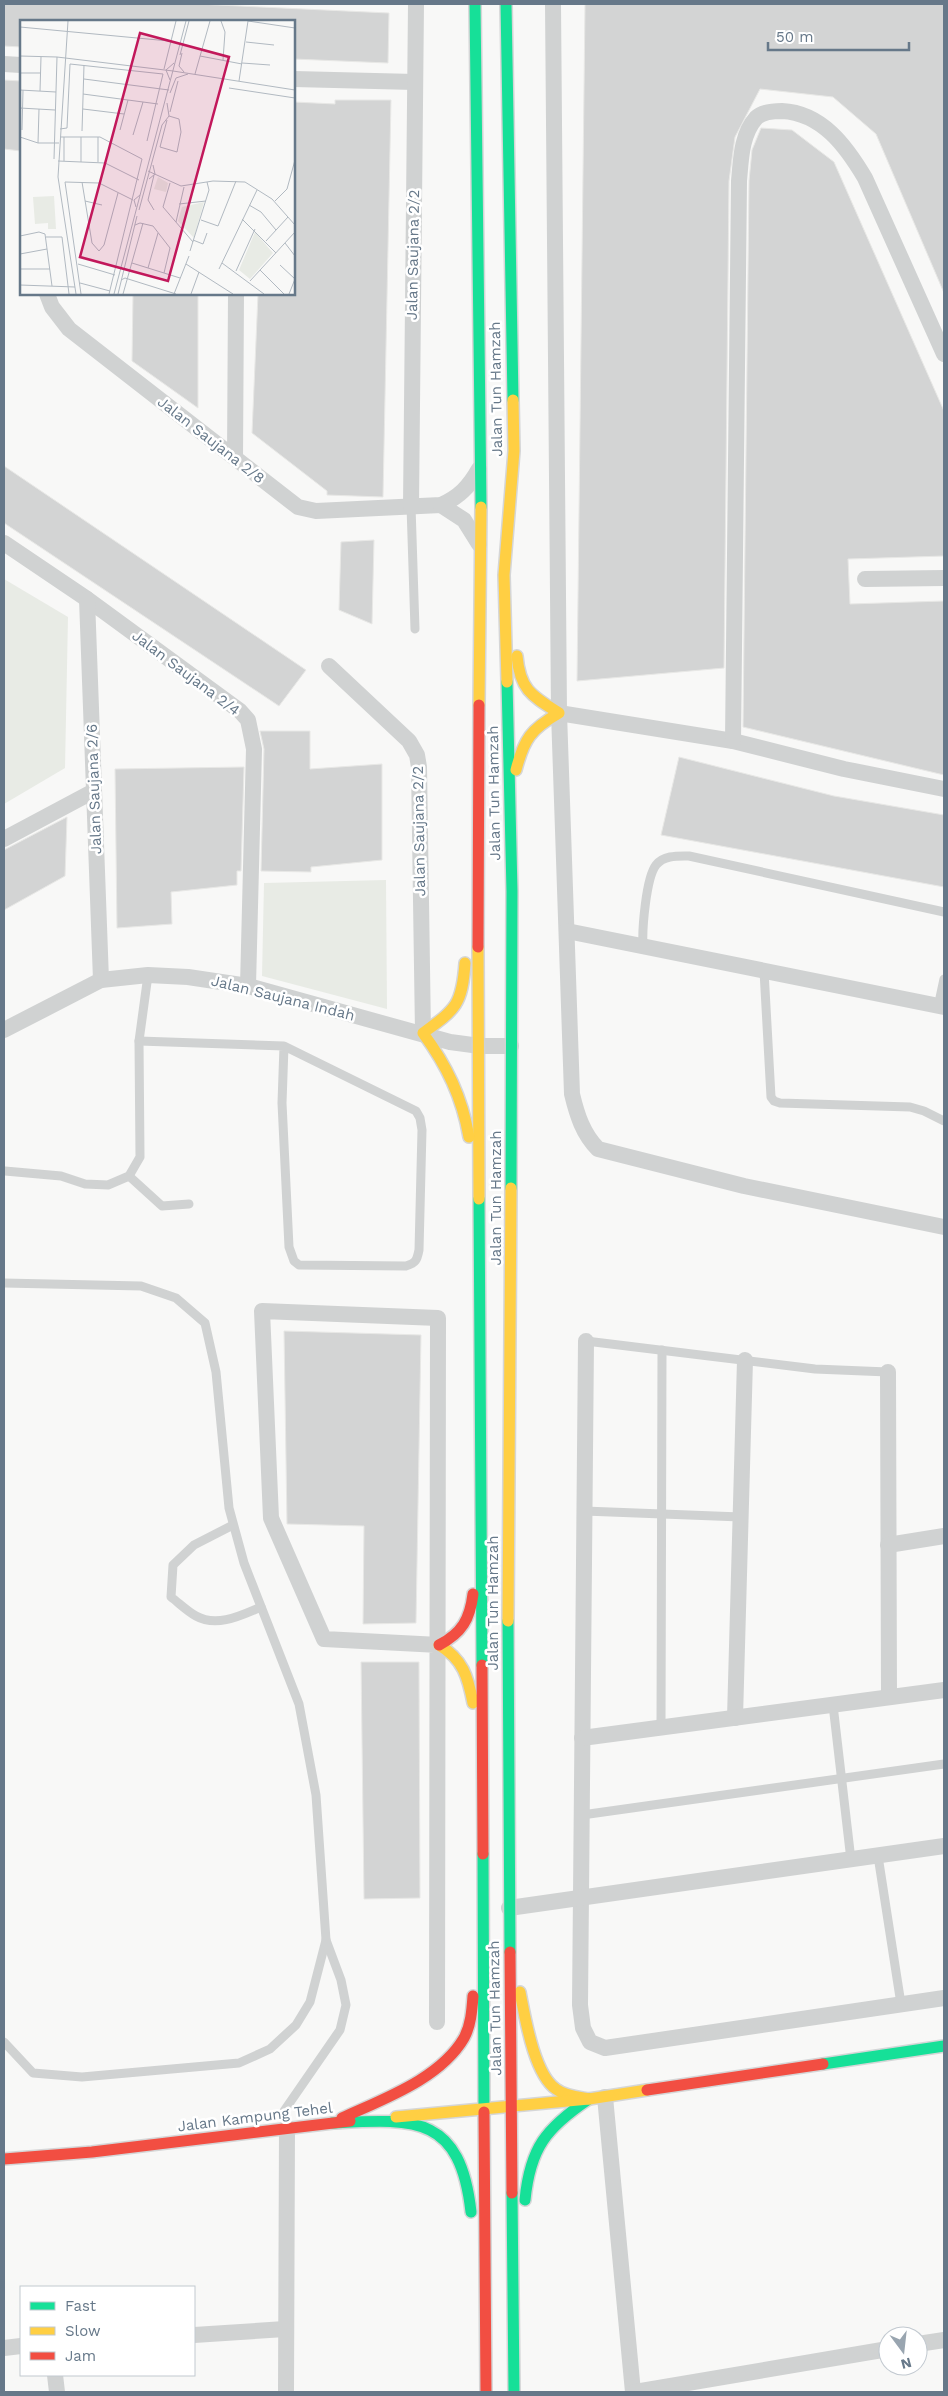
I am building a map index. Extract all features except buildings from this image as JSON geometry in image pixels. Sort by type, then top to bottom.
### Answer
[{"type":"main road","name":"Jalan Tun Hamzah","points":[[475,4],[482,547],[478,810],[481,1514],[485,1878],[484,2392]]},
{"type":"main road","name":"Jalan Tun Hamzah","points":[[506,4],[514,451],[504,575],[512,891],[511,1357],[508,1540],[509,1934],[514,2392]]},
{"type":"main road","points":[[512,891],[516,769],[524,739],[535,727],[560,713],[530,695],[520,683],[518,674],[514,596],[514,451]]},
{"type":"main road","points":[[478,810],[465,949],[464,990],[460,1003],[423,1033],[445,1062],[457,1086],[466,1115],[480,1277]]},
{"type":"main road","points":[[481,1514],[472,1608],[464,1627],[453,1638],[439,1645],[458,1658],[467,1673],[484,1768]]},
{"type":"main road","points":[[332,2123],[416,2082],[434,2069],[464,2038],[471,2018],[485,1878]]},
{"type":"main road","points":[[509,1934],[524,2014],[540,2064],[550,2084],[566,2095],[597,2098]]},
{"type":"main road","name":"Jalan Kampung Tehel","points":[[4,2159],[92,2152],[332,2123],[597,2098],[944,2046]]},
{"type":"main road","points":[[514,2392],[524,2212],[531,2158],[543,2137],[560,2118],[597,2098]]},
{"type":"main road","points":[[332,2123],[402,2121],[425,2127],[440,2136],[452,2148],[464,2169],[470,2188],[484,2392]]},
{"type":"street","name":"Jalan Saujana 2/2","points":[[411,506],[416,4]]},
{"type":"street","points":[[553,4],[560,713],[572,1094],[578,1115],[589,1140],[598,1149],[744,1186],[944,1227]]},
{"type":"street","points":[[4,64],[20,65]]},
{"type":"street","points":[[295,79],[415,82]]},
{"type":"street","points":[[733,741],[739,181],[741,154],[747,134],[757,117],[773,111],[792,112],[811,118],[827,129],[851,154],[865,178],[944,354]]},
{"type":"street","name":"Jalan Saujana 2/8","points":[[47,295],[52,308],[68,329],[298,508],[316,511],[441,506]]},
{"type":"street","points":[[235,458],[236,295]]},
{"type":"street","points":[[441,506],[454,500],[465,491],[480,466]]},
{"type":"street","points":[[441,506],[464,520],[482,547]]},
{"type":"street","name":"Jalan Saujana 2/4","points":[[4,542],[87,599],[240,711],[248,720],[254,748],[248,986]]},
{"type":"street","points":[[865,579],[944,578]]},
{"type":"street","name":"Jalan Saujana 2/6","points":[[87,599],[101,980]]},
{"type":"street","name":"Jalan Saujana 2/2","points":[[329,666],[409,741],[417,755],[420,777],[423,1033]]},
{"type":"street","points":[[560,713],[733,741],[844,769],[944,789]]},
{"type":"street","points":[[4,839],[94,791]]},
{"type":"street","points":[[567,931],[941,1007]]},
{"type":"street","name":"Jalan Saujana Indah","points":[[4,1030],[101,980],[148,975],[188,977],[248,986],[450,1042],[480,1046],[511,1046]]},
{"type":"street","points":[[438,2022],[439,1645],[438,1318],[262,1311],[271,1518],[324,1639],[439,1645]]},
{"type":"street","points":[[586,1341],[580,2005],[583,2028],[590,2042],[605,2048],[944,1998]]},
{"type":"street","points":[[735,1718],[745,1360]]},
{"type":"street","points":[[888,1372],[889,1697]]},
{"type":"street","points":[[888,1545],[944,1536]]},
{"type":"street","points":[[582,1738],[944,1690]]},
{"type":"street","points":[[509,1908],[944,1846]]},
{"type":"street","points":[[597,2098],[634,2392],[878,2351]]},
{"type":"street","points":[[286,2392],[287,2128]]},
{"type":"street","points":[[195,2335],[286,2329]]},
{"type":"street","points":[[928,2342],[944,2340]]},
{"type":"street","points":[[4,2348],[20,2346]]},
{"type":"street","points":[[54,2376],[57,2392]]},
{"type":"lane","points":[[411,506],[415,629]]},
{"type":"lane","points":[[643,946],[643,914],[655,866],[665,859],[676,856],[689,856],[944,912]]},
{"type":"lane","points":[[764,971],[771,1097],[774,1101],[780,1103],[910,1107],[924,1111],[944,1121]]},
{"type":"lane","points":[[5,1171],[61,1176],[85,1184],[108,1184],[129,1176],[140,1157],[139,1041],[148,975]]},
{"type":"lane","points":[[941,1007],[944,979]]},
{"type":"lane","points":[[139,1041],[284,1046],[410,1106],[420,1118],[422,1130],[419,1250],[414,1264],[406,1266],[299,1265],[294,1262],[289,1247],[282,1113],[284,1046]]},
{"type":"lane","points":[[129,1176],[162,1206],[189,1204]]},
{"type":"lane","points":[[4,1284],[141,1286],[176,1298],[205,1323],[216,1372],[229,1508],[233,1525],[244,1563],[299,1704],[316,1795],[326,1940],[341,1980],[346,2005],[340,2030],[284,2111],[287,2128]]},
{"type":"lane","points":[[586,1341],[815,1369],[888,1372]]},
{"type":"lane","points":[[661,1728],[662,1350]]},
{"type":"lane","points":[[584,1511],[741,1517]]},
{"type":"lane","points":[[233,1525],[194,1544],[173,1565],[171,1597],[198,1618],[213,1620],[233,1620],[261,1606]]},
{"type":"lane","points":[[833,1705],[851,1860]]},
{"type":"lane","points":[[582,1816],[842,1777],[944,1764]]},
{"type":"lane","points":[[878,1856],[901,2004]]},
{"type":"lane","points":[[4,2042],[33,2074],[82,2077],[239,2063],[270,2049],[296,2025],[310,2002],[326,1940]]},
{"type":"shaded area","points":[[4,579],[68,617],[65,768],[4,804]]},
{"type":"shaded area","points":[[386,880],[387,1009],[262,976],[264,883]]},
{"type":"traffic: fast","points":[[475,4],[481,507]]},
{"type":"traffic: fast","points":[[506,4],[513,400]]},
{"type":"traffic: fast","points":[[507,682],[512,891],[511,1188]]},
{"type":"traffic: fast","points":[[479,1199],[482,1665]]},
{"type":"traffic: fast","points":[[508,1621],[510,1952]]},
{"type":"traffic: fast","points":[[483,1854],[484,2112]]},
{"type":"traffic: fast","points":[[823,2064],[944,2046]]},
{"type":"traffic: fast","points":[[525,2200],[531,2166],[543,2141],[551,2130],[589,2099]]},
{"type":"traffic: fast","points":[[332,2123],[387,2121],[428,2129],[444,2140],[456,2156],[465,2180],[471,2212]]},
{"type":"traffic: fast","points":[[512,2193],[514,2392]]},
{"type":"traffic: slow","points":[[507,682],[504,575],[514,451],[513,400]]},
{"type":"traffic: slow","points":[[479,705],[481,507]]},
{"type":"traffic: slow","points":[[516,770],[522,750],[530,736],[542,724],[559,713],[541,702],[529,691],[521,677],[517,656]]},
{"type":"traffic: slow","points":[[478,947],[479,1199]]},
{"type":"traffic: slow","points":[[465,963],[462,988],[455,1005],[443,1018],[423,1033],[446,1070],[458,1095],[469,1137]]},
{"type":"traffic: slow","points":[[508,1621],[511,1188]]},
{"type":"traffic: slow","points":[[439,1645],[454,1656],[459,1663],[469,1685],[473,1703]]},
{"type":"traffic: slow","points":[[520,1992],[536,2058],[548,2082],[563,2093],[589,2099]]},
{"type":"traffic: slow","points":[[396,2117],[589,2099],[647,2090]]},
{"type":"traffic: jam","points":[[478,947],[479,705]]},
{"type":"traffic: jam","points":[[439,1645],[454,1635],[464,1624],[470,1611],[473,1594]]},
{"type":"traffic: jam","points":[[482,1665],[483,1854]]},
{"type":"traffic: jam","points":[[510,1952],[512,2193]]},
{"type":"traffic: jam","points":[[342,2118],[409,2086],[441,2065],[464,2038],[471,2017],[473,1996]]},
{"type":"traffic: jam","points":[[647,2090],[823,2064]]},
{"type":"traffic: jam","points":[[484,2112],[486,2392]]},
{"type":"traffic: jam","points":[[4,2159],[92,2152],[350,2121]]}]
